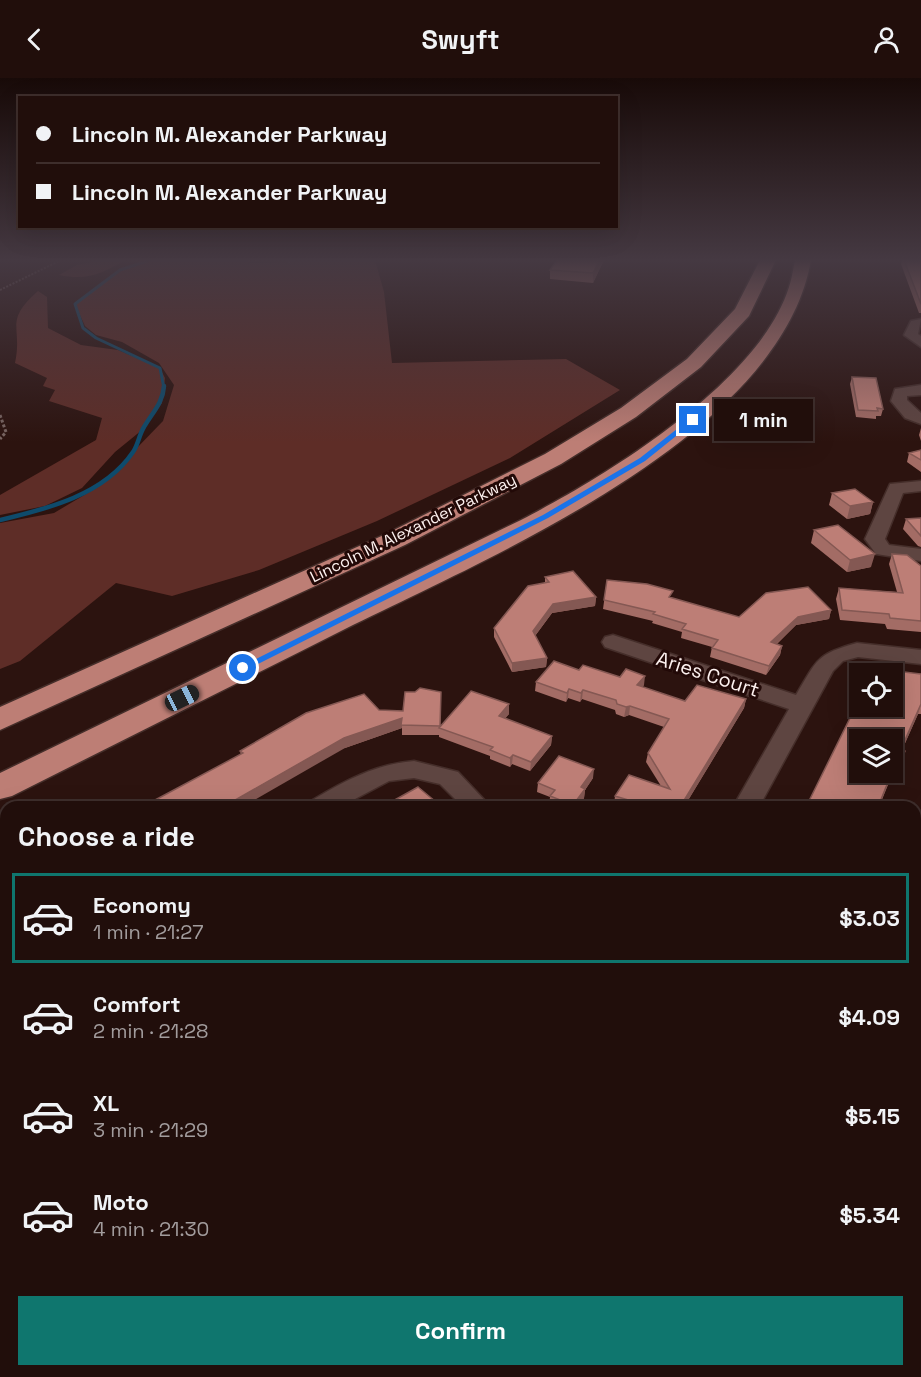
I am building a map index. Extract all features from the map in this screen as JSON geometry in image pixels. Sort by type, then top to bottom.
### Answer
[{"type":"highway","name":"Lincoln M. Alexander Parkway","points":[[0,720],[480,498],[566,453],[661,390],[717,341],[734,321]]},
{"type":"highway","points":[[0,787],[545,517],[642,459],[710,407],[757,356],[781,321]]},
{"type":"street","points":[[921,323],[916,324],[911,335],[921,343]]},
{"type":"street","points":[[921,390],[900,392],[899,401],[911,415],[921,419]]},
{"type":"street","points":[[921,486],[896,488],[875,539],[883,549],[921,555]]},
{"type":"street","name":"Aries Court","points":[[613,642],[802,705]]},
{"type":"street","points":[[749,801],[823,668],[835,656],[857,650],[921,657]]},
{"type":"street","points":[[331,801],[372,778],[393,770],[424,769],[451,779],[472,801]]},
{"type":"path","points":[[0,415],[5,423],[6,432],[0,439]]},
{"type":"shaded area","points":[[17,321],[48,321],[48,328],[81,345],[118,350],[160,368],[165,378],[162,403],[142,430],[115,452],[82,488],[45,506],[0,515],[0,495],[96,440],[102,418],[49,401],[55,390],[43,386],[47,378],[15,363]]},
{"type":"shaded area","points":[[83,321],[387,321],[392,363],[566,359],[620,390],[510,458],[377,521],[259,570],[172,596],[116,583],[20,661],[0,669],[0,523],[54,513],[101,485],[163,421],[174,385],[159,363],[122,342],[96,335],[85,326]]},
{"type":"building","points":[[852,377],[876,378],[883,409],[858,410]]},
{"type":"building","points":[[921,450],[921,460],[909,453]]},
{"type":"building","points":[[855,489],[873,502],[850,506],[832,493]]},
{"type":"building","points":[[921,518],[921,536],[906,519]]},
{"type":"building","points":[[838,525],[875,554],[850,560],[814,530]]},
{"type":"building","points":[[892,554],[907,555],[921,566],[921,621],[890,618],[889,614],[842,610],[839,588],[903,593]]},
{"type":"building","points":[[573,571],[596,597],[553,604],[533,631],[547,658],[512,663],[494,628],[528,586],[549,582],[545,577]]},
{"type":"building","points":[[607,580],[647,584],[673,591],[669,597],[739,617],[766,593],[808,587],[831,610],[798,617],[771,642],[782,646],[769,666],[712,648],[718,640],[682,629],[686,624],[653,614],[655,612],[604,600]]},
{"type":"building","points":[[554,661],[579,670],[583,665],[620,677],[626,669],[645,676],[637,685],[685,701],[697,685],[746,699],[684,801],[627,801],[615,796],[629,775],[670,789],[648,753],[669,719],[617,704],[616,700],[583,690],[581,693],[569,689],[567,693],[536,682]]},
{"type":"building","points":[[903,672],[921,674],[921,704],[903,744],[903,729],[849,729],[849,783],[888,783],[880,801],[809,801],[851,717],[903,717]]},
{"type":"building","points":[[420,688],[441,692],[440,726],[401,725],[402,718],[344,738],[234,801],[153,801],[243,753],[240,751],[306,713],[364,694],[379,710],[403,711],[405,692],[415,692]]},
{"type":"building","points":[[471,691],[509,704],[499,716],[552,736],[531,762],[513,755],[510,758],[490,750],[493,747],[439,728]]},
{"type":"building","points":[[559,756],[594,769],[581,787],[585,789],[576,801],[563,801],[550,796],[555,790],[538,783]]},
{"type":"building","points":[[418,787],[435,801],[393,801]]},
{"type":"waterway","points":[[81,321],[83,328],[96,338],[160,368],[164,387]]},
{"type":"waterway","points":[[0,520],[55,505],[91,490],[107,479],[121,467],[135,449],[142,430],[159,403],[164,387]]},
{"type":"route","points":[[243,668],[545,517],[642,459],[693,420]]}]
